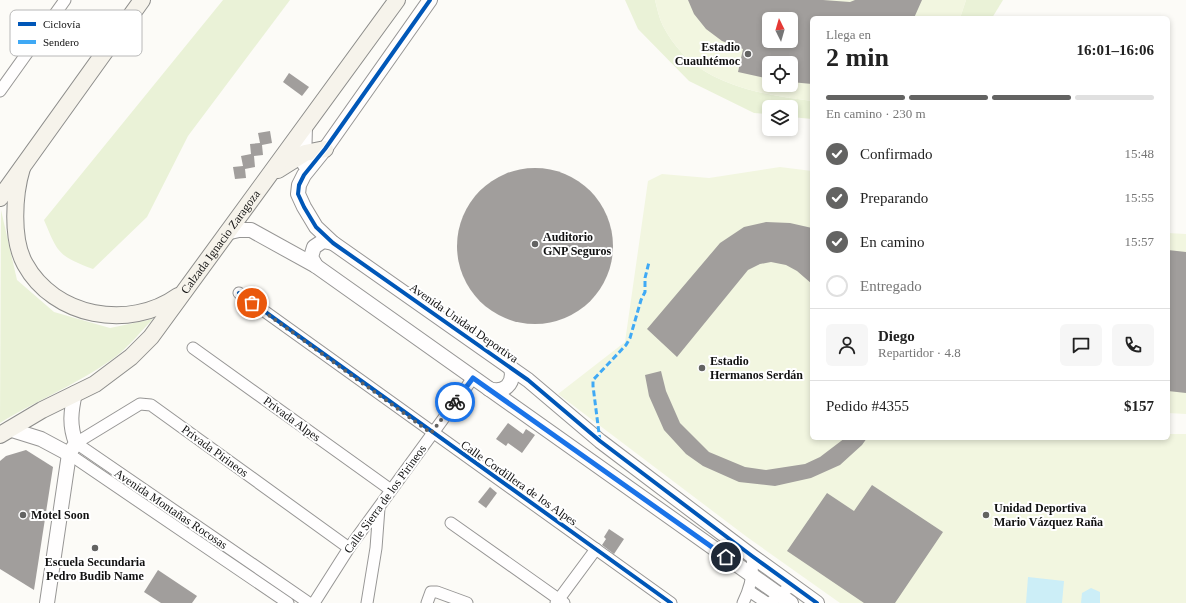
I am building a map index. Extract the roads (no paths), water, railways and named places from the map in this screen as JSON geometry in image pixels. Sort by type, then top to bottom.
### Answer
[{"type":"main road","points":[[135,10],[142,0]]},
{"type":"main road","name":"Calzada Ignacio Zaragoza","points":[[5,432],[75,393],[95,384],[131,357],[151,337],[397,0]]},
{"type":"main road","points":[[0,198],[102,56]]},
{"type":"main road","points":[[263,183],[286,165],[305,153],[325,149]]},
{"type":"main road","points":[[22,168],[18,182],[15,215],[20,249],[24,263],[30,272],[51,295],[79,310],[117,316],[129,315],[154,309],[166,304],[186,290]]},
{"type":"street","points":[[58,10],[65,0]]},
{"type":"street","name":"Avenida Unidad Deportiva","points":[[430,0],[325,149],[304,175],[299,185],[298,194],[316,227],[333,243],[528,380],[600,441],[752,556],[817,603]]},
{"type":"street","points":[[0,91],[25,56]]},
{"type":"street","name":"Avenida Unidad Deportiva","points":[[304,175],[306,126]]},
{"type":"street","points":[[226,233],[240,230],[251,230],[316,266],[752,575],[777,601]]},
{"type":"street","points":[[316,266],[311,257],[314,247],[323,241],[333,243]]},
{"type":"street","name":"Calle Cordillera de los Alpes","points":[[239,294],[431,433],[671,603]]},
{"type":"street","name":"Privada Alpes","points":[[193,348],[391,490]]},
{"type":"street","points":[[489,390],[502,391],[508,387],[512,382],[512,368]]},
{"type":"street","name":"Calle Sierra de los Pirineos","points":[[314,603],[349,548],[379,508],[431,433],[473,378]]},
{"type":"street","points":[[46,603],[72,449],[70,418],[75,393]]},
{"type":"street","name":"Privada Pirineos","points":[[72,449],[140,404],[151,405],[349,548]]},
{"type":"street","name":"Avenida Montañas Rocosas","points":[[5,432],[41,439],[72,449],[309,603]]},
{"type":"street","name":"Avenida Montañas Rocosas","points":[[72,449],[288,603]]},
{"type":"street","points":[[367,603],[376,548],[379,508]]},
{"type":"street","points":[[451,523],[560,602],[596,549]]},
{"type":"street","points":[[744,603],[749,590],[752,575],[752,556]]},
{"type":"street","points":[[777,601],[788,588],[795,587]]},
{"type":"street","points":[[749,590],[777,601]]},
{"type":"street","points":[[427,603],[431,592],[437,592],[467,603]]},
{"type":"water","points":[[1028,577],[1064,581],[1062,603],[1026,603]]},
{"type":"water","points":[[1091,588],[1100,592],[1100,603],[1081,603],[1082,593]]},
{"type":"place","name":"Estadio Cuauhtémoc","points":[[748,54]]},
{"type":"place","name":"Auditorio GNP Seguros","points":[[535,244]]},
{"type":"place","name":"Estadio Hermanos Serdán","points":[[702,368]]},
{"type":"place","name":"Motel Soon","points":[[23,515]]},
{"type":"place","name":"Unidad Deportiva Mario Vázquez Raña","points":[[986,515]]},
{"type":"place","name":"Escuela Secundaria Pedro Budib Name","points":[[95,548]]}]
